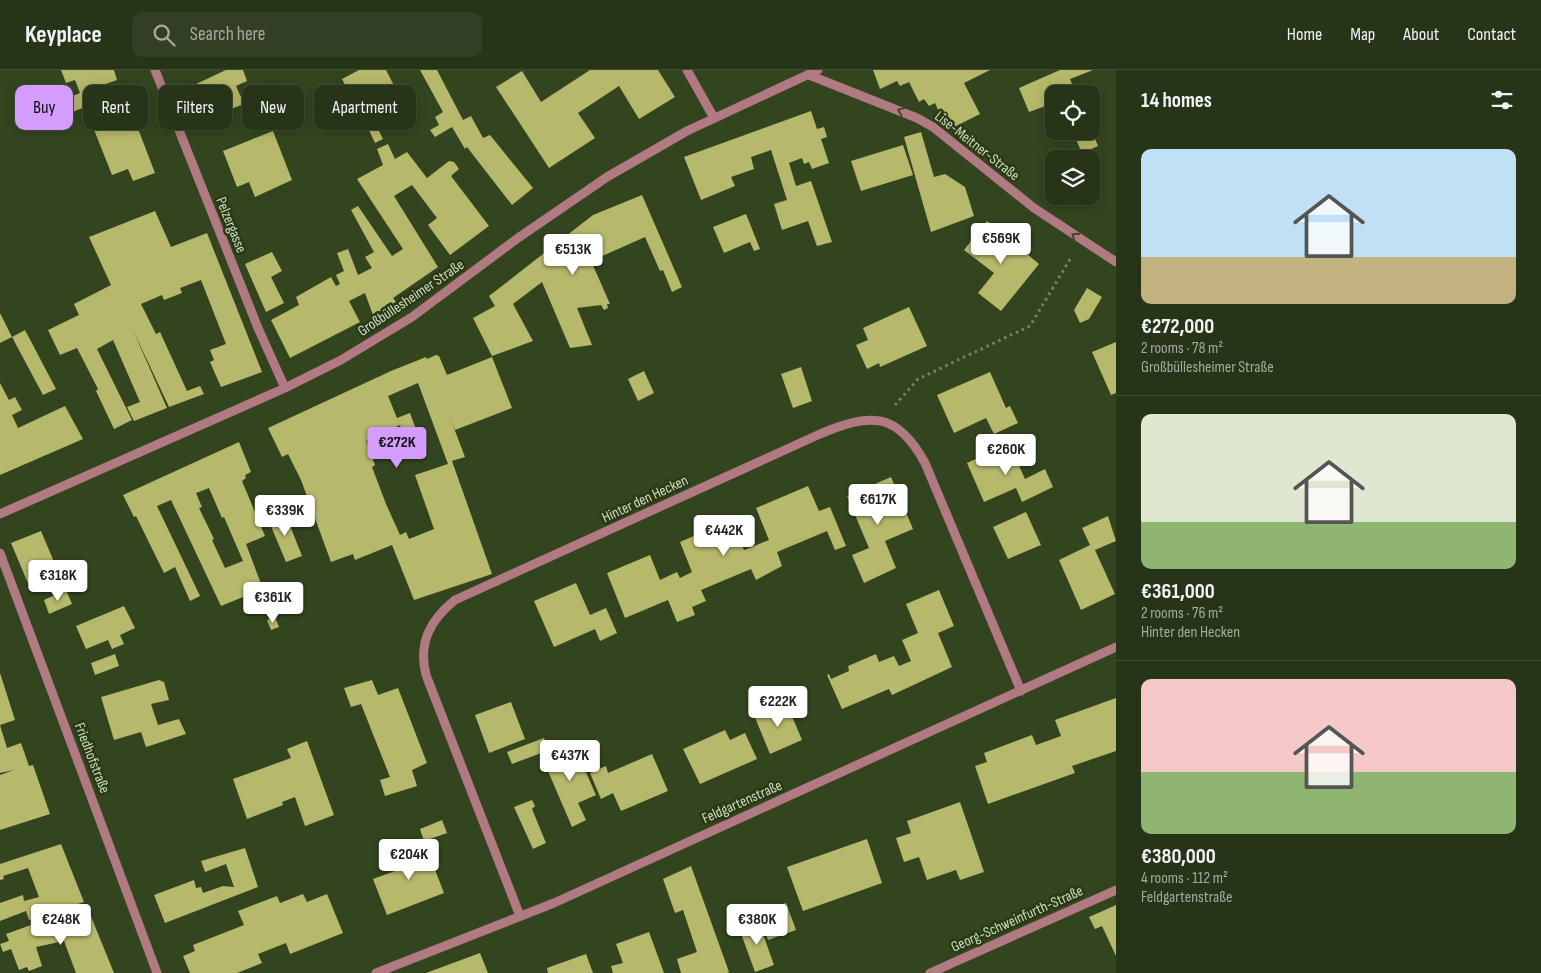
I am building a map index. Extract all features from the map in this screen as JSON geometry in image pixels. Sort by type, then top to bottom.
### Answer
[{"type":"street","name":"Pelzergasse","points":[[155,70],[258,328],[284,388]]},
{"type":"street","points":[[687,70],[714,118]]},
{"type":"street","name":"Großbüllesheimer Straße","points":[[0,514],[284,388],[378,339],[412,317],[518,238],[607,176],[687,131],[818,70]]},
{"type":"street","name":"Lise-Meitner-Straße","points":[[809,75],[917,118],[933,127],[1034,208],[1116,262]]},
{"type":"street","name":"Hinter den Hecken","points":[[520,916],[426,675],[424,646],[430,627],[437,617],[455,600],[820,434],[858,420],[881,421],[901,430],[917,448],[925,463],[1020,691]]},
{"type":"street","name":"Friedhofstraße","points":[[0,553],[157,973]]},
{"type":"street","name":"Feldgartenstraße","points":[[376,973],[554,903],[1116,647]]},
{"type":"street","name":"Georg-Schweinfurth-Straße","points":[[930,973],[1116,890]]},
{"type":"path","points":[[881,421],[918,379],[1030,326],[1080,240]]},
{"type":"building","points":[[61,70],[114,70],[117,80],[103,85],[83,85],[83,108],[73,112],[73,96],[80,93],[75,80],[66,83]]},
{"type":"building","points":[[226,70],[243,70],[247,81],[236,86],[242,100],[242,105],[232,109],[232,85],[194,85]]},
{"type":"building","points":[[359,70],[386,70],[394,85],[345,85],[342,79]]},
{"type":"building","points":[[420,70],[437,70],[463,120],[471,116],[483,138],[490,135],[533,188],[512,205],[467,147],[465,149],[452,127],[435,137],[430,130],[439,125],[435,117],[443,112]]},
{"type":"building","points":[[590,70],[658,70],[675,97],[639,119],[619,86],[578,113],[595,138],[549,168],[496,87],[522,71],[541,102]]},
{"type":"building","points":[[873,70],[990,70],[964,83],[980,114],[954,127],[940,114],[935,103],[929,106],[924,99],[919,102],[909,82],[900,86],[897,81],[880,89]]},
{"type":"building","points":[[1060,70],[1093,70],[1070,79],[1072,85],[1045,85],[1045,106],[1029,112],[1019,88]]},
{"type":"building","points":[[811,111],[817,129],[824,127],[827,137],[821,139],[829,163],[812,169],[809,162],[804,164],[802,158],[789,163],[796,186],[811,181],[832,242],[817,246],[808,221],[782,230],[774,204],[787,200],[771,150],[751,157],[754,169],[731,177],[735,186],[701,200],[684,157]]},
{"type":"building","points":[[94,130],[139,130],[155,173],[133,181],[128,169],[112,175]]},
{"type":"building","points":[[369,130],[378,130],[383,139],[375,143]]},
{"type":"building","points":[[273,131],[292,180],[255,197],[249,182],[237,187],[223,151]]},
{"type":"building","points":[[921,132],[934,177],[945,174],[965,187],[974,216],[931,232],[904,137]]},
{"type":"building","points":[[1076,140],[1096,140],[1098,146],[1089,150],[1081,150]]},
{"type":"building","points":[[388,144],[395,159],[407,152],[427,178],[449,161],[454,162],[459,169],[451,176],[489,226],[450,255],[428,225],[437,218],[412,185],[394,196],[438,267],[393,298],[396,302],[373,315],[365,293],[349,301],[360,322],[290,358],[271,320],[299,305],[296,297],[331,277],[336,286],[340,284],[336,275],[344,271],[337,253],[348,249],[358,275],[372,268],[365,257],[374,252],[351,210],[358,206],[392,256],[403,249],[357,179],[383,165],[377,149]]},
{"type":"building","points":[[903,145],[913,175],[861,191],[851,161]]},
{"type":"building","points":[[642,195],[682,287],[672,292],[663,270],[660,271],[645,237],[591,261],[610,304],[607,304],[608,308],[604,310],[601,305],[577,308],[592,345],[570,348],[542,282],[513,304],[533,341],[492,356],[473,318],[495,306],[489,296],[593,215]]},
{"type":"building","points":[[155,211],[171,247],[207,233],[262,372],[221,387],[210,362],[214,360],[210,350],[226,344],[201,280],[180,288],[182,293],[164,300],[162,295],[141,304],[156,334],[160,332],[187,391],[200,386],[204,394],[169,407],[133,330],[167,408],[134,421],[127,407],[140,402],[113,340],[97,349],[132,420],[114,429],[96,391],[98,389],[77,348],[60,355],[48,330],[79,315],[74,304],[111,285],[89,237]]},
{"type":"building","points":[[746,214],[760,249],[754,251],[750,242],[724,253],[713,227]]},
{"type":"building","points":[[987,221],[1039,264],[1001,311],[978,293],[994,273],[964,250]]},
{"type":"building","points":[[272,252],[282,271],[271,277],[284,303],[266,312],[245,264]]},
{"type":"building","points":[[1087,288],[1102,297],[1089,319],[1080,323],[1074,310]]},
{"type":"building","points":[[909,307],[927,346],[880,367],[879,363],[867,369],[856,345],[868,340],[863,328]]},
{"type":"building","points":[[0,313],[12,337],[0,343]]},
{"type":"building","points":[[25,330],[56,389],[43,395],[12,337]]},
{"type":"building","points":[[1116,342],[1116,393],[1111,395],[1092,352]]},
{"type":"building","points":[[436,355],[439,356],[447,375],[492,357],[512,408],[455,430],[449,415],[465,457],[452,461],[492,574],[414,600],[392,545],[355,560],[353,554],[331,562],[301,480],[288,454],[282,457],[268,428],[391,371],[426,357],[427,359]],"holes":[[[418,383],[448,464],[415,475],[434,529],[409,539],[406,532],[400,535],[372,467],[375,465],[366,441],[400,425],[405,440],[418,435],[410,413],[397,418],[388,396]]]},
{"type":"building","points":[[801,367],[812,401],[793,408],[781,374]]},
{"type":"building","points":[[644,371],[654,393],[638,401],[628,379]]},
{"type":"building","points":[[990,372],[1006,408],[1010,406],[1018,423],[994,434],[986,418],[954,433],[937,395]]},
{"type":"building","points":[[0,383],[9,400],[15,397],[22,410],[12,415],[18,428],[65,406],[83,439],[0,475]]},
{"type":"building","points":[[239,442],[251,472],[245,475],[246,478],[242,481],[265,536],[246,544],[263,589],[221,606],[171,500],[157,506],[200,596],[190,601],[175,567],[164,573],[136,516],[134,517],[123,495]],"holes":[[[209,488],[222,518],[224,517],[243,561],[225,568],[199,508],[202,507],[196,493]]]},
{"type":"building","points":[[1009,444],[1025,479],[1045,469],[1053,487],[1022,502],[1016,488],[984,502],[967,463]]},
{"type":"building","points":[[891,477],[913,529],[885,541],[896,568],[864,583],[852,555],[869,548],[847,496]]},
{"type":"building","points":[[808,486],[819,511],[830,507],[846,546],[835,550],[827,531],[777,552],[782,566],[756,580],[751,569],[701,590],[706,601],[692,607],[695,615],[677,622],[668,600],[625,618],[607,573],[650,555],[660,580],[677,572],[680,578],[692,572],[680,542],[731,520],[744,550],[769,540],[756,508]]},
{"type":"building","points":[[1026,512],[1041,545],[1008,559],[993,527]]},
{"type":"building","points":[[285,513],[302,556],[286,562],[268,519]]},
{"type":"building","points":[[1108,516],[1116,541],[1095,550],[1115,594],[1081,610],[1059,560],[1090,545],[1082,528]]},
{"type":"building","points":[[41,531],[60,576],[30,588],[11,543]]},
{"type":"building","points":[[576,583],[590,615],[606,608],[617,633],[600,641],[595,629],[554,647],[534,601]]},
{"type":"building","points":[[66,590],[72,604],[49,614],[44,600]]},
{"type":"building","points":[[939,590],[954,626],[938,633],[952,667],[892,695],[889,689],[842,709],[827,675],[829,674],[831,679],[849,671],[848,666],[876,654],[879,662],[894,656],[899,666],[911,661],[902,640],[918,633],[906,604]]},
{"type":"building","points":[[124,606],[135,628],[120,635],[124,644],[112,649],[108,640],[86,649],[76,626]]},
{"type":"building","points":[[275,617],[279,627],[271,630],[267,620]]},
{"type":"building","points":[[115,654],[119,666],[95,675],[91,663]]},
{"type":"building","points":[[0,673],[15,720],[0,725]]},
{"type":"building","points":[[159,680],[164,682],[169,700],[151,704],[158,725],[179,719],[186,734],[146,747],[141,732],[114,740],[101,697]]},
{"type":"building","points":[[372,680],[378,695],[398,688],[427,763],[412,770],[417,786],[385,796],[380,780],[390,777],[361,704],[351,707],[344,688]]},
{"type":"building","points":[[1116,698],[1116,751],[1072,766],[1075,773],[988,804],[975,766],[987,762],[984,753],[1032,735],[1036,745],[1061,736],[1055,720]]},
{"type":"building","points":[[511,702],[525,739],[489,753],[475,715]]},
{"type":"building","points":[[786,702],[802,740],[770,754],[754,715]]},
{"type":"building","points":[[0,725],[7,748],[21,743],[29,766],[33,765],[50,814],[0,830],[0,775],[14,770],[0,773]]},
{"type":"building","points":[[725,730],[730,740],[745,733],[757,759],[700,784],[683,749]]},
{"type":"building","points":[[544,738],[549,750],[512,764],[507,752]]},
{"type":"building","points":[[307,741],[334,815],[305,826],[295,797],[282,802],[283,805],[247,819],[233,779],[291,758],[287,749]]},
{"type":"building","points":[[574,745],[596,795],[578,803],[586,820],[572,827],[548,771],[545,772],[541,761]]},
{"type":"building","points":[[652,754],[668,791],[621,811],[613,793],[601,799],[590,773],[606,766],[608,773]]},
{"type":"building","points":[[532,800],[535,806],[532,809],[546,843],[533,849],[514,807]]},
{"type":"building","points":[[960,802],[984,872],[960,880],[956,870],[927,880],[919,857],[904,862],[896,838],[911,833],[907,821]]},
{"type":"building","points":[[442,820],[447,833],[424,841],[420,829]]},
{"type":"building","points":[[867,839],[882,883],[803,911],[787,867]]},
{"type":"building","points":[[61,844],[84,902],[29,920],[26,911],[0,921],[0,903],[23,895],[24,901],[39,897],[28,868],[3,876],[4,879],[0,880],[0,864]]},
{"type":"building","points":[[425,844],[444,893],[387,915],[373,879],[395,871],[390,857]]},
{"type":"building","points":[[245,848],[258,887],[165,923],[154,895],[194,880],[196,888],[201,887],[203,893],[223,886],[234,887],[226,864],[205,872],[201,861]]},
{"type":"building","points":[[691,866],[729,972],[727,973],[681,973],[677,959],[697,952],[683,910],[675,913],[663,879]]},
{"type":"building","points":[[303,894],[307,902],[327,894],[343,933],[290,954],[286,943],[258,954],[262,963],[237,973],[190,973],[183,956],[195,951],[193,945],[244,925],[238,911],[277,896],[280,903]]},
{"type":"building","points":[[786,903],[796,930],[768,940],[758,913]]},
{"type":"building","points":[[1116,905],[1116,956],[1102,926],[1095,929],[1089,917]]},
{"type":"building","points":[[90,914],[114,973],[76,973],[64,941],[36,947],[42,966],[29,971],[27,967],[19,970],[11,949],[3,952],[0,944],[9,941],[6,934],[31,925],[34,932]]},
{"type":"building","points":[[758,920],[774,965],[755,972],[739,928]]},
{"type":"building","points":[[649,932],[664,973],[613,973],[611,966],[623,963],[616,944]]},
{"type":"building","points":[[480,953],[488,973],[426,973]]},
{"type":"building","points":[[586,954],[593,973],[548,973],[547,968]]}]
